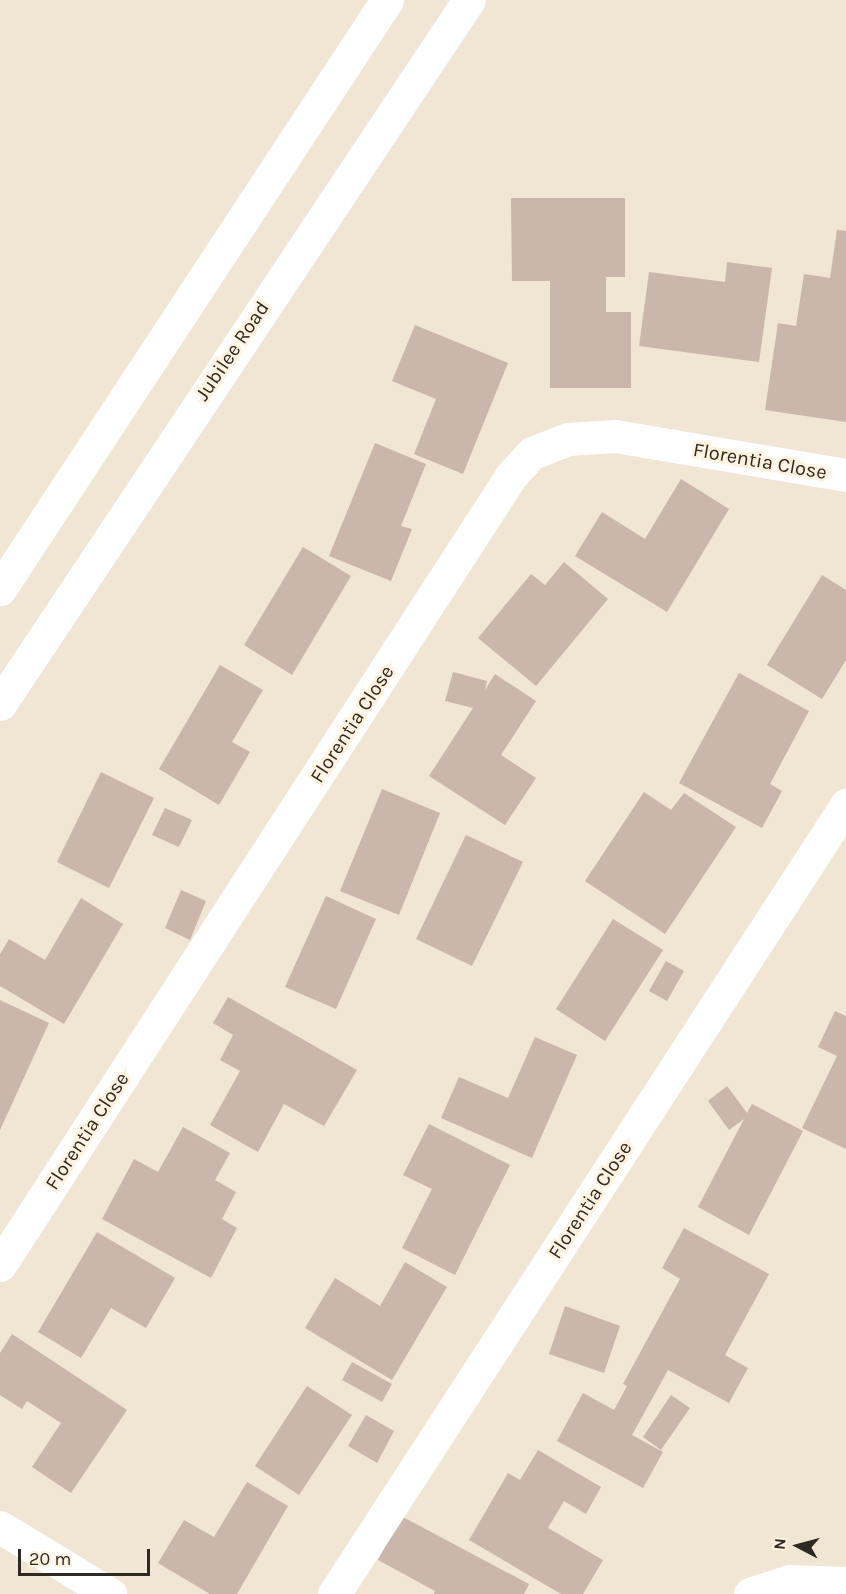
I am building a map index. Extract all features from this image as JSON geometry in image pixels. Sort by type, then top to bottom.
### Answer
[{"type":"street","points":[[0,589],[387,0]]},
{"type":"street","name":"Jubilee Road","points":[[0,704],[281,278],[444,41],[469,0]]},
{"type":"street","points":[[444,41],[489,0]]},
{"type":"street","name":"Florentia Close","points":[[0,1265],[512,476],[532,453],[568,439],[615,436],[846,476]]},
{"type":"street","name":"Florentia Close","points":[[334,1594],[846,805]]},
{"type":"street","points":[[0,1527],[110,1594]]},
{"type":"street","points":[[750,1594],[789,1581],[846,1583]]},
{"type":"building","points":[[511,198],[625,198],[625,277],[606,277],[606,312],[631,312],[631,388],[550,388],[550,281],[512,281]]},
{"type":"building","points":[[837,230],[846,231],[846,422],[765,410],[778,323],[796,326],[804,274],[830,278]]},
{"type":"building","points":[[727,262],[772,268],[759,362],[639,346],[649,272],[725,282]]},
{"type":"building","points":[[415,325],[508,363],[463,474],[414,454],[436,399],[392,381]]},
{"type":"building","points":[[375,443],[426,464],[401,526],[412,529],[391,581],[329,556]]},
{"type":"building","points":[[681,479],[729,509],[667,612],[575,556],[602,512],[645,539]]},
{"type":"building","points":[[303,547],[351,576],[292,675],[244,645]]},
{"type":"building","points":[[564,562],[608,599],[536,686],[478,638],[531,574],[545,585]]},
{"type":"building","points":[[822,575],[846,590],[846,660],[822,699],[767,665]]},
{"type":"building","points":[[220,665],[263,690],[232,742],[250,752],[219,805],[159,769]]},
{"type":"building","points":[[453,672],[487,681],[485,690],[495,674],[536,701],[501,755],[536,778],[505,825],[429,776],[473,708],[445,701]]},
{"type":"building","points":[[739,673],[809,711],[770,784],[782,791],[762,828],[679,783]]},
{"type":"building","points":[[101,772],[154,798],[109,888],[57,862]]},
{"type":"building","points":[[382,789],[440,813],[399,915],[340,891]]},
{"type":"building","points":[[644,792],[671,810],[684,793],[736,827],[665,934],[585,881]]},
{"type":"building","points":[[165,808],[192,820],[179,847],[152,835]]},
{"type":"building","points":[[466,835],[523,862],[472,966],[416,939]]},
{"type":"building","points":[[181,890],[206,901],[190,940],[165,928]]},
{"type":"building","points":[[326,896],[376,919],[336,1009],[285,987]]},
{"type":"building","points":[[81,898],[123,924],[64,1024],[0,986],[0,954],[9,939],[45,960]]},
{"type":"building","points":[[613,919],[663,950],[605,1041],[556,1009]]},
{"type":"building","points":[[666,961],[684,971],[667,1001],[649,991]]},
{"type":"building","points":[[228,997],[357,1070],[324,1126],[284,1104],[258,1152],[210,1125],[240,1071],[220,1060],[233,1035],[213,1023]]},
{"type":"building","points":[[0,1000],[49,1023],[0,1130]]},
{"type":"building","points":[[835,1011],[846,1016],[846,1149],[802,1128],[837,1056],[818,1047]]},
{"type":"building","points":[[535,1037],[577,1055],[532,1158],[441,1118],[459,1077],[508,1098]]},
{"type":"building","points":[[727,1086],[747,1113],[752,1104],[803,1131],[749,1235],[698,1207],[744,1119],[729,1130],[708,1101]]},
{"type":"building","points":[[429,1124],[510,1165],[455,1275],[402,1248],[432,1189],[403,1175]]},
{"type":"building","points":[[183,1127],[230,1153],[215,1180],[236,1192],[222,1219],[237,1228],[211,1278],[102,1219],[134,1159],[158,1172]]},
{"type":"building","points":[[684,1228],[769,1274],[725,1355],[748,1368],[729,1403],[668,1370],[632,1435],[663,1452],[643,1488],[557,1441],[583,1393],[614,1410],[627,1386],[623,1384],[680,1279],[662,1268]]},
{"type":"building","points":[[97,1232],[175,1278],[146,1328],[111,1308],[81,1358],[38,1332]]},
{"type":"building","points":[[405,1262],[447,1287],[392,1380],[305,1328],[335,1278],[380,1306]]},
{"type":"building","points":[[565,1306],[620,1326],[604,1373],[549,1354]]},
{"type":"building","points":[[12,1334],[127,1410],[71,1493],[32,1467],[61,1423],[27,1401],[22,1409],[0,1395],[0,1353]]},
{"type":"building","points":[[352,1362],[392,1384],[382,1402],[342,1380]]},
{"type":"building","points":[[307,1386],[352,1415],[299,1495],[255,1466]]},
{"type":"building","points":[[671,1395],[690,1408],[661,1450],[643,1437]]},
{"type":"building","points":[[366,1415],[394,1431],[377,1463],[348,1446]]},
{"type":"building","points":[[538,1450],[601,1487],[586,1514],[564,1501],[548,1528],[603,1560],[583,1594],[561,1594],[469,1540],[508,1473],[520,1480]]},
{"type":"building","points":[[247,1482],[288,1506],[237,1594],[210,1594],[158,1563],[184,1520],[214,1537]]},
{"type":"building","points":[[401,1516],[529,1584],[524,1594],[434,1594],[435,1591],[378,1560]]}]
